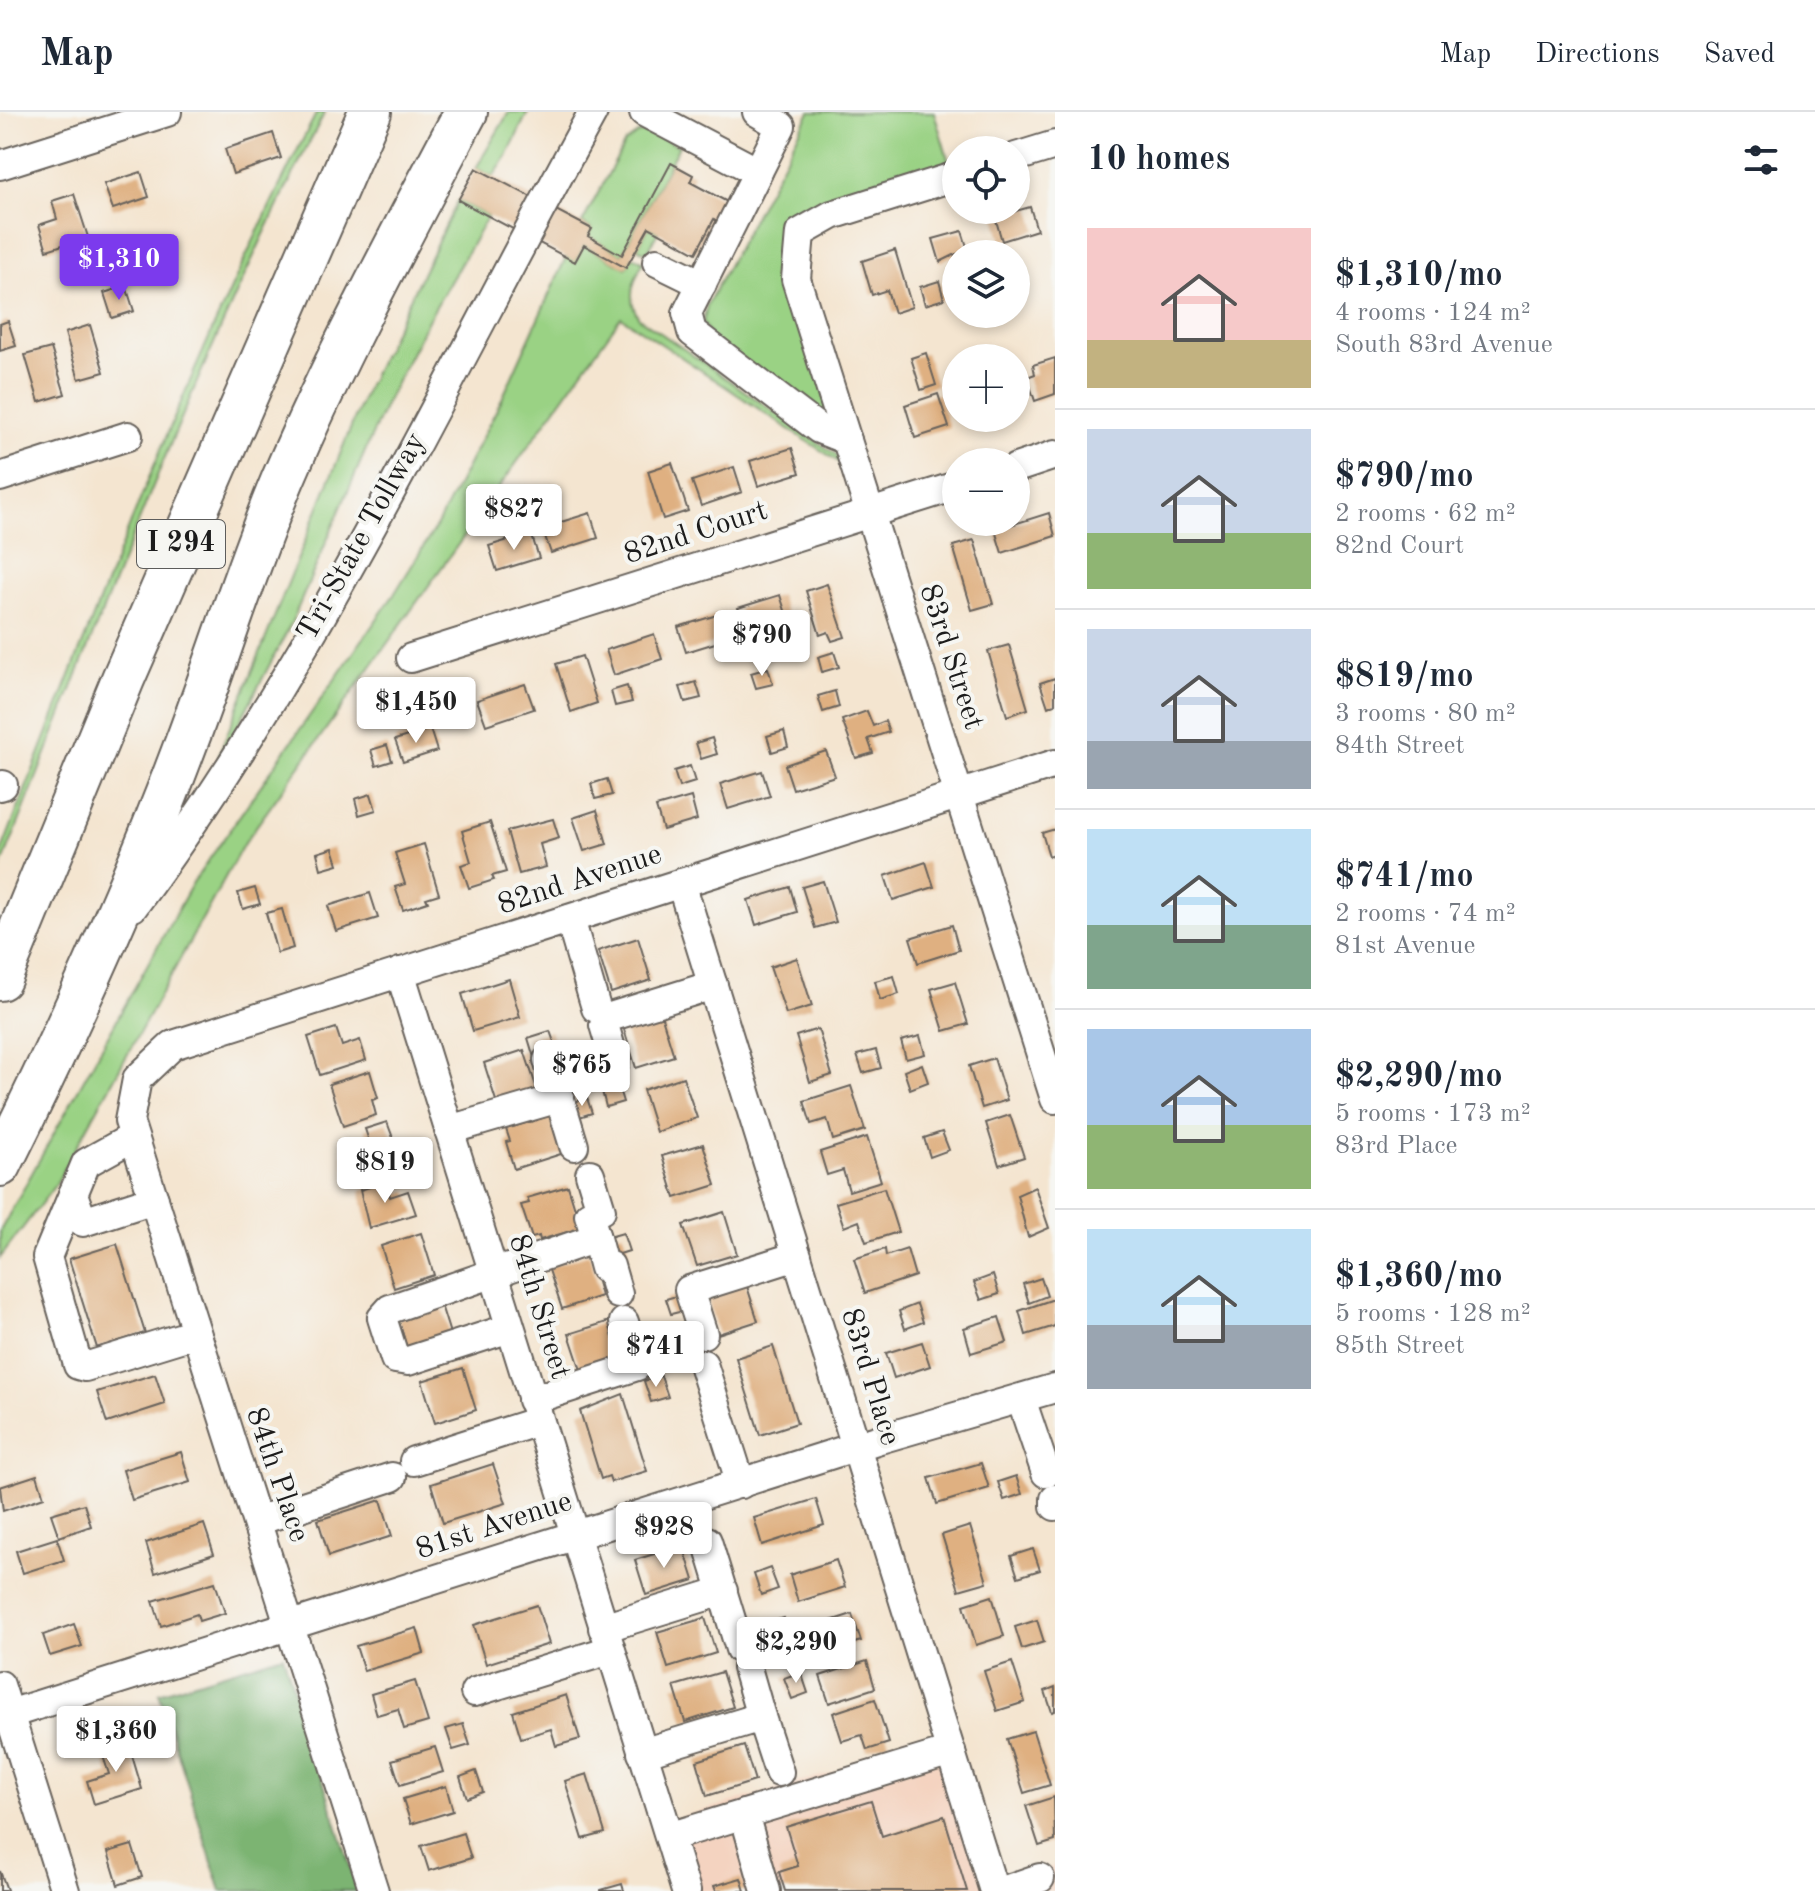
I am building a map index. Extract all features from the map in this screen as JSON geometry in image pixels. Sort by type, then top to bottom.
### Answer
[{"type":"highway","name":"I 294","points":[[0,979],[123,679],[370,112]]},
{"type":"highway","name":"Tri-State Tollway","points":[[0,1165],[104,946],[206,689],[240,585],[283,479],[345,340],[466,112]]},
{"type":"street","points":[[0,165],[167,112]]},
{"type":"street","name":"Tri-State Tollway","points":[[104,946],[193,826],[345,573],[593,112]]},
{"type":"street","points":[[644,112],[758,172]]},
{"type":"street","points":[[757,112],[781,126],[687,313],[692,332],[819,429],[847,440]]},
{"type":"street","points":[[1030,153],[1055,145]]},
{"type":"street","name":"83rd Street","points":[[942,180],[832,215],[800,233],[796,279],[1055,1099]]},
{"type":"street","points":[[657,262],[702,284]]},
{"type":"street","points":[[0,477],[128,436]]},
{"type":"street","points":[[1030,463],[1055,455]]},
{"type":"street","name":"82nd Court","points":[[411,658],[942,491]]},
{"type":"street","name":"82nd Avenue","points":[[137,1079],[173,1045],[1055,764]]},
{"type":"street","name":"83rd Place","points":[[681,883],[994,1891]]},
{"type":"street","points":[[570,919],[596,1008]]},
{"type":"street","name":"84th Street","points":[[400,972],[686,1891]]},
{"type":"street","points":[[615,1062],[604,1025],[610,1017],[713,985]]},
{"type":"street","points":[[548,1060],[574,1146]]},
{"type":"street","name":"84th Place","points":[[137,1079],[129,1121],[133,1137],[374,1891]]},
{"type":"street","points":[[449,1130],[559,1098]]},
{"type":"street","points":[[133,1137],[86,1163],[47,1257],[78,1365],[85,1367],[196,1333]]},
{"type":"street","points":[[590,1174],[601,1210],[589,1215],[604,1268],[610,1266],[618,1294]]},
{"type":"street","points":[[73,1194],[83,1222],[154,1199]]},
{"type":"street","points":[[510,1328],[408,1361],[395,1359],[382,1318],[390,1309],[596,1238]]},
{"type":"street","points":[[703,1334],[689,1290],[797,1256]]},
{"type":"street","points":[[257,1521],[403,1469],[637,1366],[624,1322]]},
{"type":"street","points":[[703,1364],[741,1484]]},
{"type":"street","name":"81st Avenue","points":[[4,1716],[574,1535],[1055,1388]]},
{"type":"street","points":[[1021,1399],[1055,1506]]},
{"type":"street","points":[[707,1541],[779,1772]]},
{"type":"street","points":[[475,1692],[723,1591]]},
{"type":"street","points":[[0,1685],[4,1716],[65,1891]]},
{"type":"street","points":[[642,1753],[761,1717]]},
{"type":"street","points":[[669,1837],[951,1751]]},
{"type":"street","points":[[744,1814],[766,1891]]},
{"type":"street","points":[[1002,1891],[1046,1881]]},
{"type":"shaded area","points":[[947,1739],[993,1885],[1055,1866],[1055,1891],[686,1891],[664,1822]]},
{"type":"green space","points":[[317,112],[325,112],[278,204],[193,392],[0,870],[0,855],[148,479],[229,294]]},
{"type":"green space","points":[[509,112],[528,112],[493,177],[476,168]]},
{"type":"green space","points":[[810,112],[934,112],[942,139],[942,164],[846,191],[811,212],[796,227],[827,413],[821,417],[711,340],[703,322],[707,305]]},
{"type":"green space","points":[[639,133],[653,133],[679,146],[622,255],[588,236],[592,229],[582,223],[625,143]]},
{"type":"green space","points":[[458,200],[488,216],[427,322],[385,405],[291,624],[222,756],[219,754],[368,385]]},
{"type":"green space","points":[[649,227],[658,232],[647,253],[637,248]]},
{"type":"green space","points":[[584,245],[626,268],[633,256],[643,262],[632,290],[633,304],[639,318],[844,460],[846,467],[621,317],[243,845],[56,1184],[0,1258],[0,1231],[192,884],[393,596],[437,525],[501,401],[566,257],[575,261]]},
{"type":"green space","points":[[283,1655],[358,1891],[221,1891],[159,1693]]},
{"type":"building","points":[[273,133],[281,158],[233,174],[225,149]]},
{"type":"building","points":[[671,163],[693,175],[690,182],[733,205],[722,225],[714,219],[696,253],[649,227],[626,268],[584,245],[575,262],[458,200],[476,168],[592,229],[588,236],[622,255]]},
{"type":"building","points":[[141,172],[149,197],[113,209],[104,184]]},
{"type":"building","points":[[74,194],[88,237],[47,250],[39,225],[57,219],[52,201]]},
{"type":"building","points":[[1030,207],[1037,230],[1002,240],[997,224],[1030,224]]},
{"type":"building","points":[[962,231],[965,240],[942,240],[940,262],[933,239]]},
{"type":"building","points":[[895,250],[912,307],[894,313],[887,290],[872,295],[862,261]]},
{"type":"building","points":[[939,281],[942,300],[925,305],[920,287]]},
{"type":"building","points":[[126,286],[134,311],[112,318],[104,293]]},
{"type":"building","points":[[8,321],[16,346],[0,351],[0,324]]},
{"type":"building","points":[[90,325],[104,372],[79,379],[65,333]]},
{"type":"building","points":[[51,348],[65,394],[39,402],[25,355]]},
{"type":"building","points":[[926,353],[936,385],[921,390],[911,358]]},
{"type":"building","points":[[1055,358],[1055,394],[1035,401],[1030,386],[1030,376],[1035,374],[1033,365]]},
{"type":"building","points":[[938,394],[942,406],[942,429],[915,438],[905,405]]},
{"type":"building","points":[[792,448],[800,473],[758,486],[750,461]]},
{"type":"building","points":[[672,463],[688,511],[663,519],[648,471]]},
{"type":"building","points":[[734,467],[742,492],[701,506],[692,481]]},
{"type":"building","points":[[590,513],[598,538],[551,553],[542,528]]},
{"type":"building","points":[[1049,513],[1055,536],[1002,553],[997,536],[1030,536],[1030,519]]},
{"type":"building","points":[[531,533],[539,558],[497,571],[489,546]]},
{"type":"building","points":[[974,540],[993,604],[972,610],[953,546]]},
{"type":"building","points":[[827,584],[845,637],[832,641],[828,632],[820,635],[806,591]]},
{"type":"building","points":[[780,595],[788,620],[747,633],[738,608]]},
{"type":"building","points":[[720,614],[728,639],[686,652],[678,627]]},
{"type":"building","points":[[654,634],[662,659],[614,675],[606,650]]},
{"type":"building","points":[[1009,645],[1028,709],[1007,716],[988,651]]},
{"type":"building","points":[[834,652],[839,667],[822,672],[818,657]]},
{"type":"building","points":[[582,656],[597,703],[571,712],[556,664]]},
{"type":"building","points":[[768,668],[773,684],[756,688],[751,673]]},
{"type":"building","points":[[1055,678],[1055,704],[1048,707],[1040,683]]},
{"type":"building","points":[[696,682],[701,698],[685,702],[680,687]]},
{"type":"building","points":[[525,684],[534,709],[486,725],[477,700]]},
{"type":"building","points":[[627,686],[632,702],[615,706],[611,691]]},
{"type":"building","points":[[835,691],[839,707],[823,712],[818,696]]},
{"type":"building","points":[[867,711],[873,726],[885,721],[889,732],[868,739],[873,753],[856,758],[842,720]]},
{"type":"building","points":[[430,729],[437,751],[403,762],[395,740]]},
{"type":"building","points":[[784,731],[788,747],[772,752],[767,736]]},
{"type":"building","points":[[712,738],[717,754],[701,759],[696,743]]},
{"type":"building","points":[[387,745],[392,761],[376,766],[371,750]]},
{"type":"building","points":[[826,751],[835,776],[793,789],[785,765]]},
{"type":"building","points":[[690,766],[695,782],[679,787],[674,771]]},
{"type":"building","points":[[762,771],[770,796],[728,809],[720,784]]},
{"type":"building","points":[[607,779],[612,795],[595,799],[591,784]]},
{"type":"building","points":[[371,794],[376,810],[359,815],[355,799]]},
{"type":"building","points":[[691,797],[697,820],[663,830],[656,807]]},
{"type":"building","points":[[597,810],[607,844],[584,851],[573,818]]},
{"type":"building","points":[[553,819],[559,838],[540,844],[546,867],[519,874],[507,831]]},
{"type":"building","points":[[490,822],[506,872],[492,876],[494,880],[469,888],[461,865],[471,862],[462,831]]},
{"type":"building","points":[[1055,829],[1055,854],[1049,856],[1042,833]]},
{"type":"building","points":[[424,844],[439,894],[426,898],[428,902],[403,910],[395,887],[405,884],[395,853]]},
{"type":"building","points":[[333,848],[338,864],[321,869],[317,853]]},
{"type":"building","points":[[926,862],[934,887],[893,900],[885,876]]},
{"type":"building","points":[[823,881],[836,922],[815,928],[802,887]]},
{"type":"building","points":[[790,887],[797,912],[756,925],[748,900]]},
{"type":"building","points":[[255,888],[260,904],[243,909],[238,893]]},
{"type":"building","points":[[370,893],[378,918],[336,931],[328,906]]},
{"type":"building","points":[[282,909],[293,948],[277,953],[266,913]]},
{"type":"building","points":[[952,925],[959,950],[918,963],[910,938]]},
{"type":"building","points":[[638,938],[651,980],[611,993],[598,951]]},
{"type":"building","points":[[797,958],[812,1006],[786,1014],[770,967]]},
{"type":"building","points":[[894,976],[899,994],[880,1000],[875,981]]},
{"type":"building","points":[[509,979],[520,1017],[473,1031],[462,994]]},
{"type":"building","points":[[955,982],[968,1024],[944,1031],[931,989]]},
{"type":"building","points":[[661,1014],[674,1056],[636,1068],[623,1026]]},
{"type":"building","points":[[336,1028],[342,1046],[360,1040],[366,1060],[320,1075],[308,1037]]},
{"type":"building","points":[[818,1029],[832,1075],[810,1082],[796,1036]]},
{"type":"building","points":[[550,1031],[558,1053],[535,1061],[528,1038]]},
{"type":"building","points":[[920,1036],[925,1054],[906,1059],[901,1041]]},
{"type":"building","points":[[524,1050],[538,1092],[497,1104],[484,1063]]},
{"type":"building","points":[[876,1050],[881,1068],[863,1073],[857,1055]]},
{"type":"building","points":[[994,1058],[1007,1100],[982,1108],[969,1066]]},
{"type":"building","points":[[922,1064],[928,1082],[910,1089],[904,1071]]},
{"type":"building","points":[[370,1071],[378,1098],[372,1100],[376,1115],[343,1126],[329,1084]]},
{"type":"building","points":[[683,1077],[697,1118],[656,1132],[643,1090]]},
{"type":"building","points":[[618,1086],[623,1102],[606,1107],[602,1091]]},
{"type":"building","points":[[851,1086],[865,1130],[833,1140],[827,1119],[811,1124],[804,1101]]},
{"type":"building","points":[[587,1098],[592,1113],[576,1118],[571,1103]]},
{"type":"building","points":[[552,1115],[564,1153],[514,1169],[506,1142],[510,1141],[506,1129]]},
{"type":"building","points":[[1010,1115],[1024,1157],[999,1165],[986,1123]]},
{"type":"building","points":[[387,1122],[396,1146],[391,1147],[396,1166],[350,1181],[342,1156],[371,1147],[365,1129]]},
{"type":"building","points":[[942,1132],[949,1150],[930,1157],[924,1138]]},
{"type":"building","points":[[867,1137],[881,1181],[849,1191],[843,1170],[827,1175],[820,1152]]},
{"type":"building","points":[[703,1144],[716,1185],[675,1198],[662,1156]]},
{"type":"building","points":[[386,1182],[390,1197],[408,1191],[416,1214],[369,1228],[360,1190]]},
{"type":"building","points":[[568,1186],[581,1228],[540,1240],[539,1236],[532,1238],[521,1205],[529,1203],[527,1198]]},
{"type":"building","points":[[1035,1187],[1049,1228],[1028,1237],[1017,1195]]},
{"type":"building","points":[[884,1188],[898,1232],[866,1242],[859,1221],[844,1227],[836,1203]]},
{"type":"building","points":[[724,1212],[737,1254],[697,1266],[683,1225]]},
{"type":"building","points":[[421,1233],[434,1275],[394,1288],[381,1246]]},
{"type":"building","points":[[623,1233],[629,1251],[607,1258],[602,1239]]},
{"type":"building","points":[[117,1244],[145,1333],[97,1348],[69,1259]]},
{"type":"building","points":[[885,1249],[886,1256],[907,1249],[915,1276],[865,1293],[854,1259]]},
{"type":"building","points":[[589,1254],[601,1296],[562,1309],[548,1267]]},
{"type":"building","points":[[993,1275],[999,1294],[981,1300],[974,1282]]},
{"type":"building","points":[[1041,1278],[1047,1296],[1029,1303],[1023,1284]]},
{"type":"building","points":[[745,1280],[758,1321],[718,1334],[705,1292]]},
{"type":"building","points":[[683,1294],[687,1310],[671,1314],[666,1299]]},
{"type":"building","points":[[1054,1299],[1055,1326],[1026,1335],[1019,1311]]},
{"type":"building","points":[[917,1304],[923,1322],[905,1329],[899,1311]]},
{"type":"building","points":[[441,1305],[452,1340],[409,1354],[398,1319]]},
{"type":"building","points":[[999,1317],[1007,1342],[971,1353],[964,1328]]},
{"type":"building","points":[[610,1321],[623,1363],[583,1376],[569,1334]]},
{"type":"building","points":[[664,1341],[670,1363],[653,1368],[647,1346]]},
{"type":"building","points":[[922,1342],[930,1366],[894,1378],[886,1353]]},
{"type":"building","points":[[773,1346],[797,1423],[760,1435],[736,1358]]},
{"type":"building","points":[[463,1368],[476,1410],[435,1423],[422,1381]]},
{"type":"building","points":[[155,1374],[165,1404],[107,1423],[97,1392]]},
{"type":"building","points":[[661,1376],[668,1397],[651,1402],[644,1381]]},
{"type":"building","points":[[623,1394],[647,1471],[611,1482],[609,1476],[601,1479],[580,1411]]},
{"type":"building","points":[[181,1452],[190,1482],[132,1500],[123,1470]]},
{"type":"building","points":[[981,1463],[989,1488],[937,1504],[929,1478]]},
{"type":"building","points":[[493,1464],[506,1503],[443,1523],[431,1484]]},
{"type":"building","points":[[37,1475],[44,1497],[3,1511],[0,1487]]},
{"type":"building","points":[[1016,1476],[1022,1494],[1004,1500],[998,1482]]},
{"type":"building","points":[[816,1499],[824,1525],[762,1545],[754,1518]]},
{"type":"building","points":[[381,1500],[392,1536],[329,1556],[318,1520]]},
{"type":"building","points":[[84,1504],[91,1526],[59,1537],[51,1514]]},
{"type":"building","points":[[204,1524],[214,1554],[155,1573],[146,1543]]},
{"type":"building","points":[[970,1526],[987,1582],[959,1590],[942,1535]]},
{"type":"building","points":[[57,1538],[64,1560],[23,1573],[16,1551]]},
{"type":"building","points":[[683,1545],[694,1580],[646,1595],[635,1560]]},
{"type":"building","points":[[1033,1549],[1040,1570],[1018,1577],[1011,1556]]},
{"type":"building","points":[[836,1560],[845,1587],[798,1602],[790,1575]]},
{"type":"building","points":[[770,1568],[778,1589],[761,1595],[754,1574]]},
{"type":"building","points":[[215,1582],[225,1613],[199,1621],[197,1614],[161,1626],[153,1601]]},
{"type":"building","points":[[992,1596],[1004,1636],[976,1645],[964,1605]]},
{"type":"building","points":[[537,1605],[549,1644],[486,1664],[474,1625]]},
{"type":"building","points":[[852,1614],[861,1641],[814,1655],[806,1629]]},
{"type":"building","points":[[705,1618],[716,1653],[668,1668],[657,1632]]},
{"type":"building","points":[[784,1618],[792,1639],[775,1645],[768,1623]]},
{"type":"building","points":[[1037,1620],[1044,1642],[1022,1649],[1015,1627]]},
{"type":"building","points":[[74,1624],[82,1646],[50,1656],[43,1635]]},
{"type":"building","points":[[417,1628],[424,1653],[364,1671],[356,1646]]},
{"type":"building","points":[[867,1661],[875,1688],[829,1703],[820,1676]]},
{"type":"building","points":[[1012,1662],[1025,1702],[997,1711],[984,1671]]},
{"type":"building","points":[[722,1672],[733,1707],[685,1722],[674,1686]]},
{"type":"building","points":[[801,1672],[808,1693],[792,1699],[784,1678]]},
{"type":"building","points":[[415,1681],[428,1722],[404,1729],[398,1709],[377,1715],[371,1694]]},
{"type":"building","points":[[1055,1687],[1055,1711],[1052,1712],[1045,1691]]},
{"type":"building","points":[[566,1695],[580,1739],[556,1746],[551,1729],[521,1738],[513,1712]]},
{"type":"building","points":[[875,1699],[889,1743],[867,1750],[862,1735],[842,1741],[833,1713]]},
{"type":"building","points":[[463,1724],[470,1745],[453,1750],[446,1729]]},
{"type":"building","points":[[1033,1731],[1050,1785],[1024,1793],[1007,1739]]},
{"type":"building","points":[[127,1739],[142,1789],[94,1804],[87,1781],[109,1774],[100,1747]]},
{"type":"building","points":[[744,1746],[755,1781],[707,1796],[697,1761]]},
{"type":"building","points":[[435,1747],[443,1772],[400,1785],[392,1760]]},
{"type":"building","points":[[476,1771],[483,1792],[467,1798],[460,1777]]},
{"type":"building","points":[[587,1774],[605,1833],[583,1839],[565,1781]]},
{"type":"building","points":[[446,1786],[453,1811],[411,1824],[403,1799]]},
{"type":"building","points":[[1054,1797],[1055,1841],[1039,1846],[1026,1806]]},
{"type":"building","points":[[871,1801],[882,1836],[944,1816],[967,1891],[785,1891],[779,1872],[798,1866],[786,1827]]},
{"type":"building","points":[[463,1833],[471,1858],[429,1871],[421,1846]]},
{"type":"building","points":[[132,1845],[142,1877],[118,1885],[108,1852]]},
{"type":"building","points":[[0,1871],[7,1890],[4,1891],[0,1891]]},
{"type":"building","points":[[741,1878],[745,1891],[716,1891],[714,1886]]},
{"type":"building","points":[[622,1884],[624,1891],[601,1891],[601,1890]]}]
